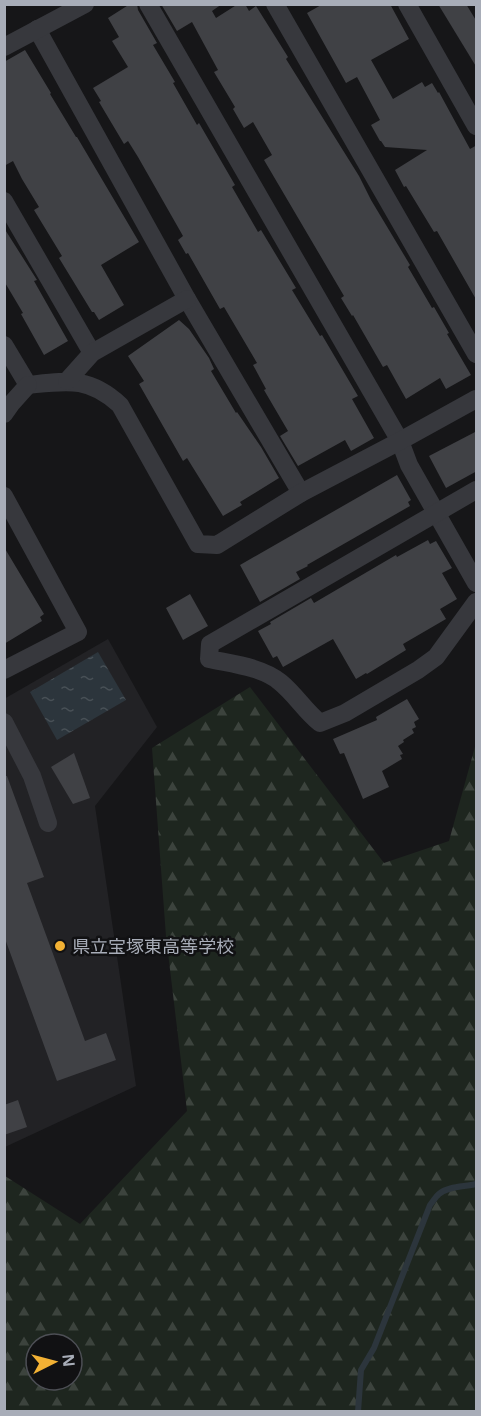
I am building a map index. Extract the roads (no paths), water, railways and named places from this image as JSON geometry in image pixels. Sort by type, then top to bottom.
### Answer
[{"type":"street","points":[[4,47],[85,4]]},
{"type":"street","points":[[148,4],[400,441],[409,465],[477,583]]},
{"type":"street","points":[[275,4],[477,354]]},
{"type":"street","points":[[407,4],[477,126]]},
{"type":"street","points":[[37,29],[187,299],[301,493]]},
{"type":"street","points":[[4,201],[92,352]]},
{"type":"street","points":[[67,381],[92,352],[187,299]]},
{"type":"street","points":[[4,345],[28,385]]},
{"type":"street","points":[[4,414],[28,385],[67,381],[90,384],[109,395],[120,405],[198,544],[217,545],[301,493],[477,399]]},
{"type":"street","points":[[477,490],[210,644],[209,659],[256,669],[280,681],[320,723],[345,713],[436,657],[477,602]]},
{"type":"street","points":[[4,495],[78,632],[4,670]]},
{"type":"street","points":[[4,722],[32,776],[48,824]]},
{"type":"water","points":[[98,652],[126,700],[57,740],[30,692]]},
{"type":"waterway","points":[[358,1412],[361,1370],[374,1348],[430,1205],[443,1191],[476,1184]]},
{"type":"place","name":"県立宝塚東高等学校","points":[[60,946]]}]
